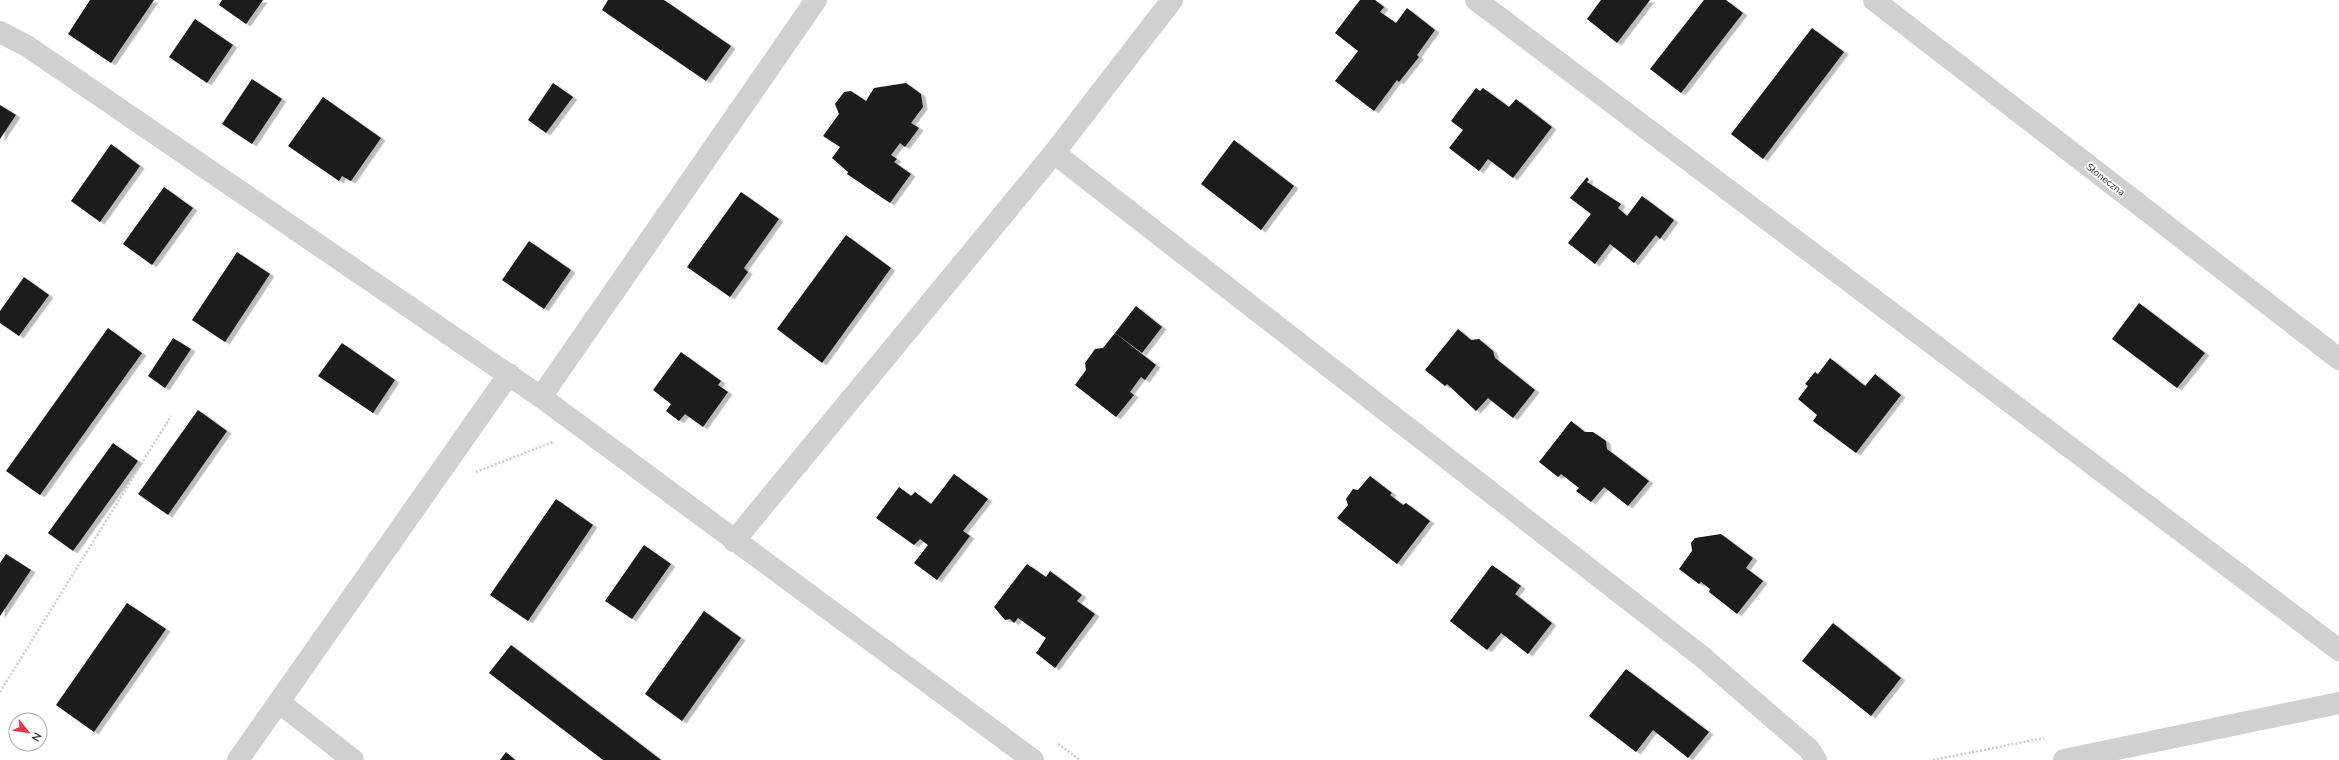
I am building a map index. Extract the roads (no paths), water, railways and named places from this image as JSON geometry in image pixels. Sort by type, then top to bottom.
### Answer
[{"type":"street","points":[[541,397],[816,0]]},
{"type":"street","points":[[734,541],[1054,153],[1172,0]]},
{"type":"street","points":[[1476,0],[2339,650]]},
{"type":"street","name":"Słoneczna","points":[[1874,0],[2339,359]]},
{"type":"street","points":[[0,32],[27,46],[509,374],[1033,760]]},
{"type":"street","points":[[1054,153],[1700,655],[1809,748],[1816,760]]},
{"type":"street","points":[[238,760],[280,703],[509,374]]},
{"type":"street","points":[[280,703],[353,760]]},
{"type":"street","points":[[2064,760],[2339,703]]}]
